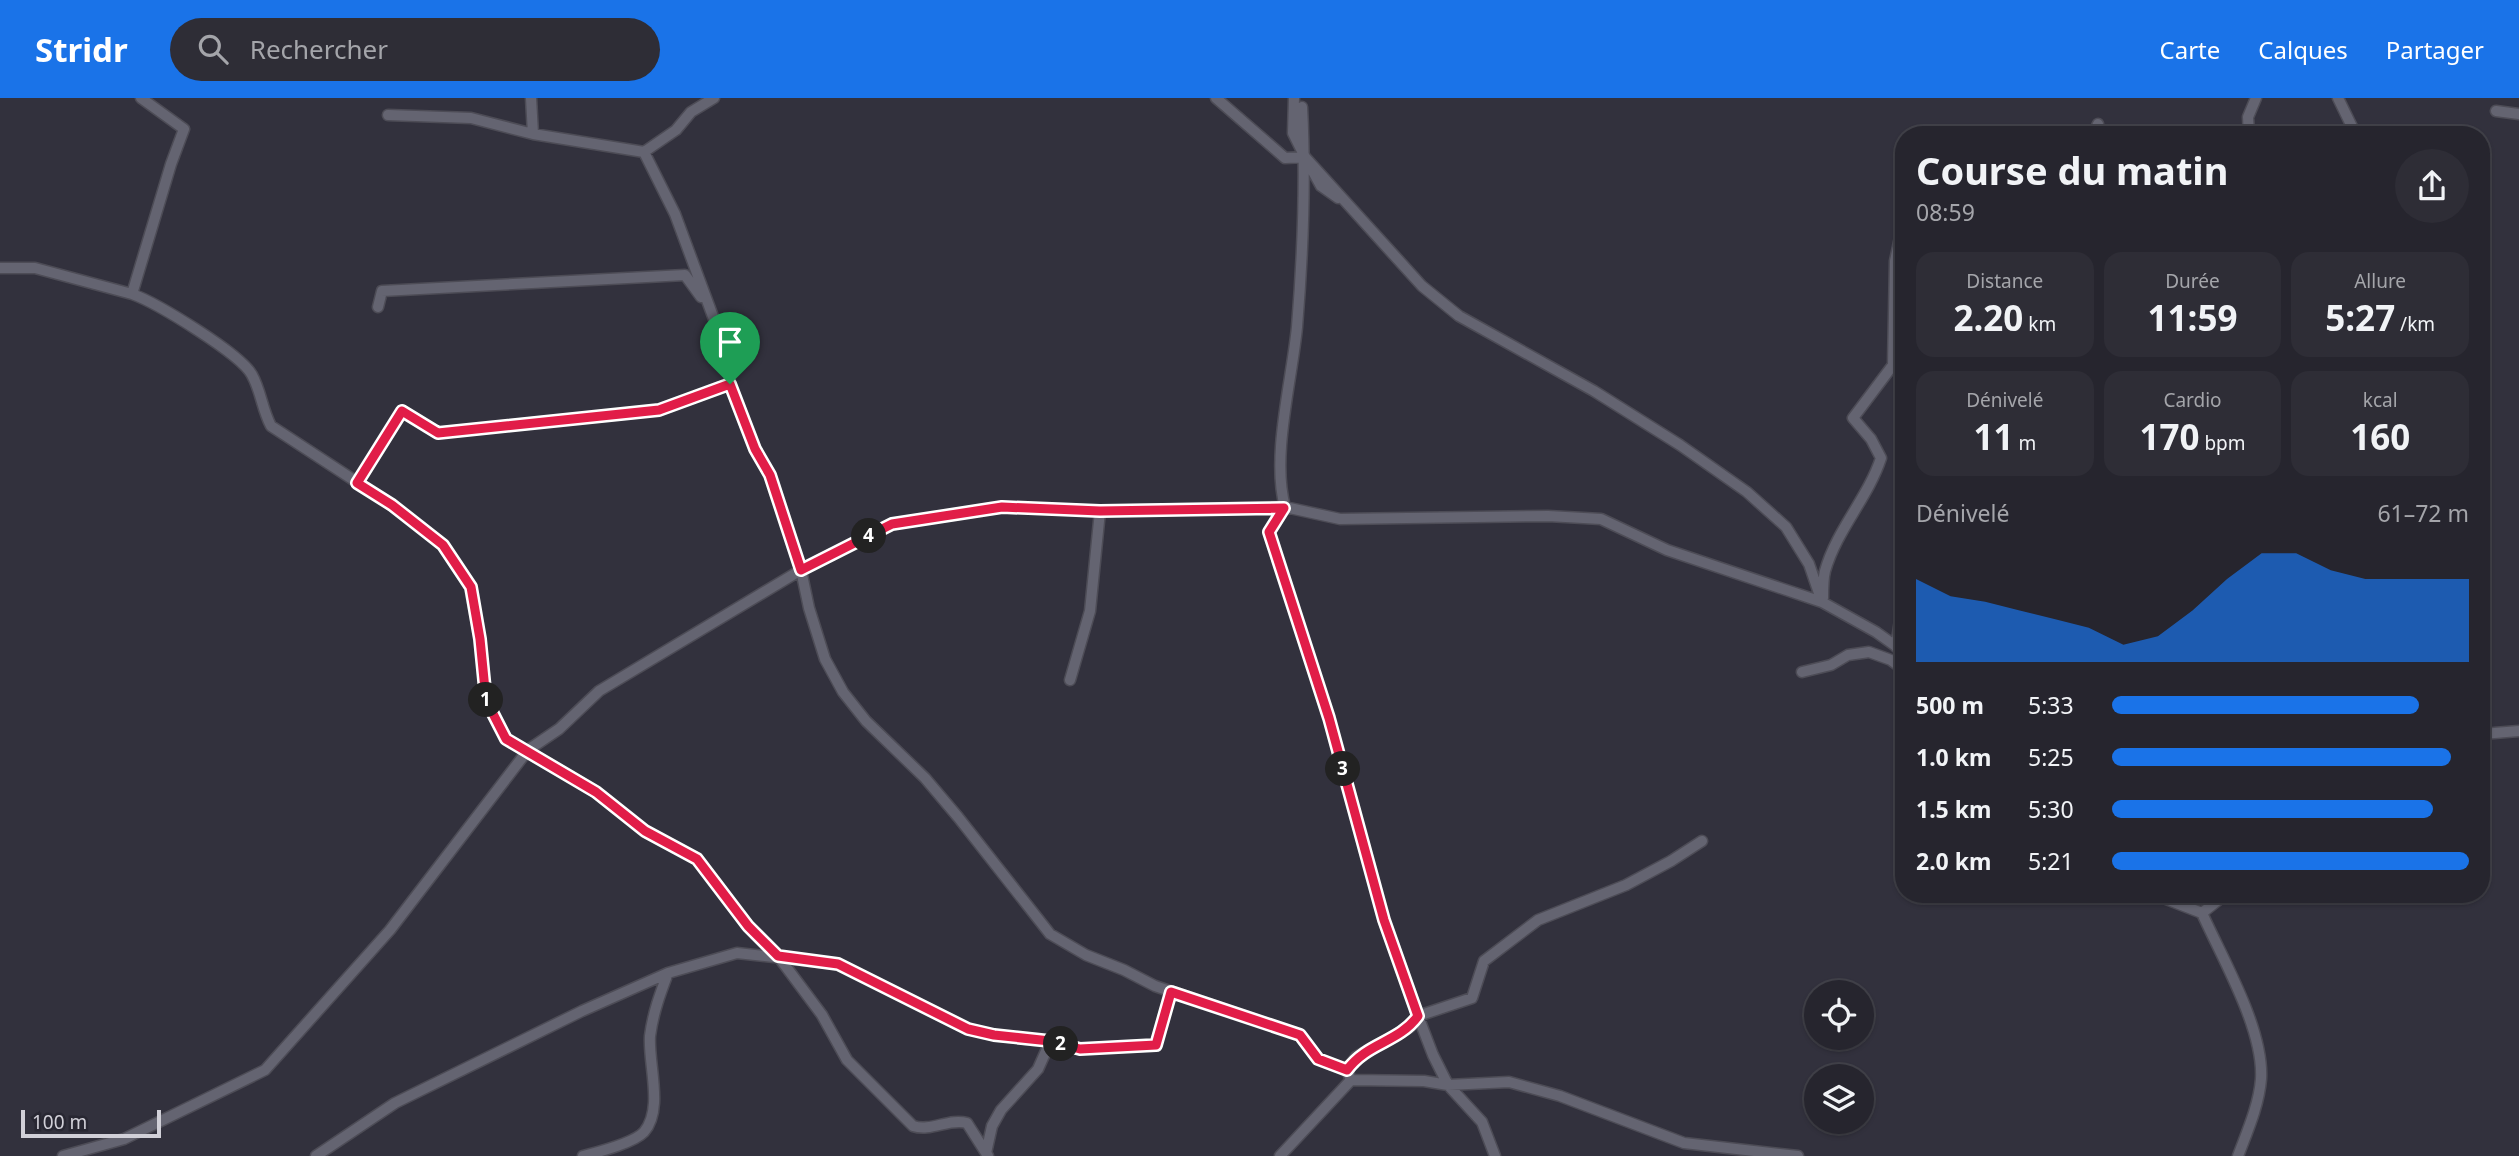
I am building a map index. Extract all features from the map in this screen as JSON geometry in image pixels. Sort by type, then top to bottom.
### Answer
[{"type":"street","points":[[132,294],[184,129],[141,98]]},
{"type":"street","points":[[531,98],[533,134]]},
{"type":"street","points":[[388,115],[471,118],[533,134],[644,152],[676,130],[691,112],[714,98]]},
{"type":"street","points":[[1216,98],[1285,158],[1305,157]]},
{"type":"street","points":[[1294,98],[1293,133],[1321,186],[1355,211],[1422,286],[1459,316],[1594,391],[1680,444],[1747,492],[1786,527],[1809,564],[1822,602]]},
{"type":"street","points":[[2248,126],[2248,117],[2256,98]]},
{"type":"street","points":[[2338,98],[2352,126]]},
{"type":"street","points":[[1302,107],[1305,157],[1304,231],[1297,328],[1282,443],[1281,494],[1284,508],[1269,532],[1329,718],[1384,920],[1418,1016],[1448,1085],[1482,1122],[1495,1156]]},
{"type":"street","points":[[2496,111],[2519,114]]},
{"type":"street","points":[[644,152],[676,214],[728,357],[730,384],[755,449],[770,475],[801,570],[809,608],[825,659],[843,692],[866,721],[925,778],[1050,934],[1086,955],[1171,992],[1300,1035],[1318,1059],[1349,1075],[1448,1085],[1509,1083],[1560,1096],[1684,1143],[1798,1156]]},
{"type":"street","points":[[1822,602],[1825,573],[1834,547],[1874,479],[1881,458],[1871,439],[1853,418],[1893,365],[1895,261]]},
{"type":"street","points":[[0,268],[35,268],[132,294],[179,318],[242,361],[253,376],[263,410],[271,426],[392,505],[443,545],[471,587],[486,700],[506,739],[596,792],[645,831],[697,859],[748,926],[778,956],[822,1015],[847,1059],[913,1125],[921,1128],[958,1121],[967,1123],[987,1155]]},
{"type":"street","points":[[378,307],[382,291],[685,275],[709,309]]},
{"type":"street","points":[[357,483],[402,411],[438,433],[659,410],[730,384]]},
{"type":"street","points":[[63,1156],[124,1139],[265,1070],[390,930],[528,750],[559,729],[599,691],[801,570],[892,524],[1002,507],[1100,511],[1284,508],[1340,519],[1549,516],[1601,519],[1667,550],[1822,602],[1895,645]]},
{"type":"street","points":[[1070,680],[1090,611],[1100,511]]},
{"type":"street","points":[[1802,672],[1831,665],[1848,654],[1869,652],[1895,663]]},
{"type":"street","points":[[2490,733],[2519,731]]},
{"type":"street","points":[[1280,1156],[1349,1075],[1356,1057],[1410,1027],[1418,1016],[1472,998],[1484,961],[1538,920],[1626,884],[1671,861],[1702,841]]},
{"type":"street","points":[[2176,903],[2202,913],[2255,1031],[2261,1078],[2238,1156]]},
{"type":"street","points":[[2202,913],[2215,903]]},
{"type":"street","points":[[316,1156],[395,1102],[582,1011],[668,973],[737,953],[838,964],[968,1029],[994,1035],[1050,1041],[1080,1049],[1156,1045],[1171,992]]},
{"type":"street","points":[[583,1156],[614,1148],[644,1133],[653,1112],[654,1084],[649,1055],[653,1011],[668,973]]},
{"type":"street","points":[[987,1155],[992,1126],[1001,1110],[1023,1089],[1038,1069],[1050,1041]]},
{"type":"route","points":[[730,384],[755,449],[770,475],[801,570],[892,524],[1002,507],[1100,511],[1284,508],[1269,532],[1329,718],[1384,920],[1418,1016],[1410,1027],[1356,1057],[1347,1070],[1318,1059],[1300,1035],[1171,992],[1156,1045],[1080,1049],[1050,1041],[994,1035],[968,1029],[838,964],[778,956],[748,926],[697,859],[645,831],[596,792],[506,739],[486,700],[471,587],[443,545],[392,505],[357,483],[402,411],[438,433],[659,410],[730,384]]}]
